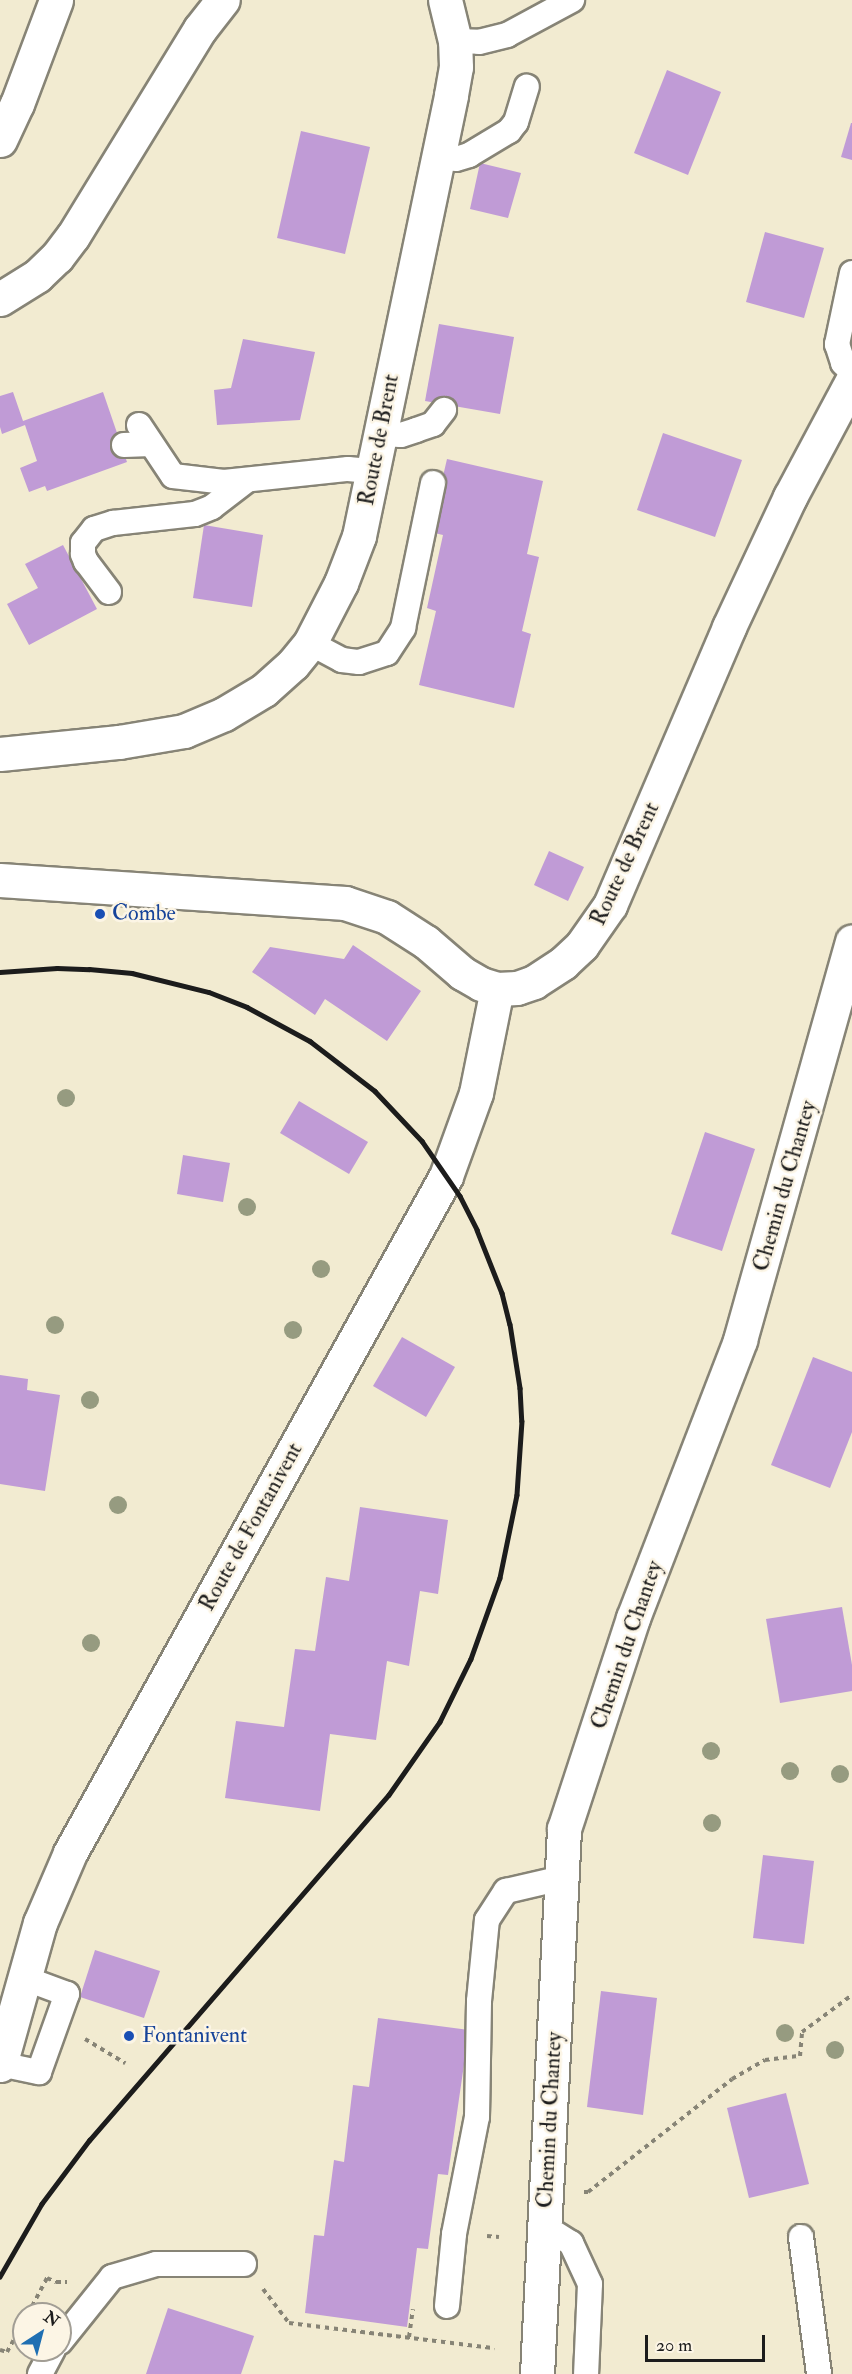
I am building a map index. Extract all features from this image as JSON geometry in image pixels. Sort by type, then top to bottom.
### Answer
[{"type":"main road","points":[[0,140],[17,104],[56,0]]},
{"type":"main road","points":[[0,299],[37,276],[63,250],[200,28],[223,0]]},
{"type":"main road","name":"Route de Brent","points":[[0,754],[119,742],[184,731],[224,714],[264,690],[293,664],[310,643],[341,583],[359,536],[373,471],[456,67],[455,41],[445,0]]},
{"type":"main road","name":"Route de Brent","points":[[497,989],[517,988],[541,978],[563,963],[600,923],[610,905],[729,627],[790,497],[852,381]]},
{"type":"main road","points":[[0,880],[345,903],[387,917],[426,942],[462,973],[497,989]]},
{"type":"main road","name":"Chemin du Chantey","points":[[537,2374],[564,1830],[633,1618],[740,1340],[852,940]]},
{"type":"main road","name":"Route de Fontanivent","points":[[0,2065],[40,1923],[70,1853],[446,1176],[476,1093],[497,989]]},
{"type":"lane","points":[[455,41],[479,42],[507,35],[572,0]]},
{"type":"lane","points":[[438,157],[456,159],[469,155],[509,131],[516,122],[527,87]]},
{"type":"lane","points":[[852,273],[837,344],[843,363],[852,372]]},
{"type":"lane","points":[[380,434],[401,435],[433,424],[444,410]]},
{"type":"lane","points":[[124,445],[145,434],[173,476],[224,482],[348,469],[373,471]]},
{"type":"lane","points":[[109,591],[86,562],[83,554],[83,543],[94,529],[113,523],[195,514],[212,507],[247,480]]},
{"type":"lane","points":[[310,643],[342,660],[359,662],[387,653],[403,628],[433,483]]},
{"type":"lane","points":[[447,2306],[453,2234],[477,2117],[479,2001],[487,1920],[506,1891],[562,1878]]},
{"type":"lane","points":[[0,2065],[39,2072],[67,1994],[24,1978]]},
{"type":"lane","points":[[545,2227],[571,2243],[590,2284],[586,2374]]},
{"type":"lane","points":[[801,2237],[819,2374]]},
{"type":"lane","points":[[72,2327],[112,2277],[156,2264],[244,2264]]},
{"type":"path","points":[[588,2192],[732,2079],[765,2060],[800,2056],[802,2032],[852,1995]]},
{"type":"path","points":[[56,2021],[125,2063]]},
{"type":"path","points":[[244,2264],[289,2323],[494,2348]]},
{"type":"path","points":[[0,2350],[7,2352],[12,2343]]},
{"type":"building","points":[[667,70],[721,92],[688,175],[634,153]]},
{"type":"building","points":[[852,123],[852,160],[841,157]]},
{"type":"building","points":[[301,131],[370,147],[345,254],[277,238]]},
{"type":"building","points":[[480,163],[521,173],[508,218],[470,209]]},
{"type":"building","points":[[765,232],[824,248],[804,318],[746,302]]},
{"type":"building","points":[[439,324],[514,337],[500,414],[425,401]]},
{"type":"building","points":[[243,339],[315,352],[300,420],[217,425],[214,390],[231,388]]},
{"type":"building","points":[[13,392],[23,421],[103,392],[127,462],[47,491],[45,486],[29,492],[20,468],[37,461],[25,425],[2,434],[0,427],[0,396]]},
{"type":"building","points":[[663,433],[742,460],[715,537],[637,510]]},
{"type":"building","points":[[447,459],[543,481],[527,554],[539,557],[522,631],[531,634],[514,708],[419,685],[436,611],[427,608],[443,535],[430,532]]},
{"type":"building","points":[[204,525],[263,535],[252,607],[193,598]]},
{"type":"building","points":[[63,545],[97,609],[29,645],[7,604],[38,588],[25,564]]},
{"type":"building","points":[[549,851],[584,867],[568,901],[534,885]]},
{"type":"building","points":[[353,945],[421,991],[387,1041],[325,999],[315,1015],[252,972],[270,947],[344,959]]},
{"type":"building","points":[[299,1101],[368,1142],[349,1174],[280,1133]]},
{"type":"building","points":[[705,1132],[755,1149],[722,1251],[671,1234]]},
{"type":"building","points":[[183,1155],[230,1163],[223,1202],[177,1194]]},
{"type":"building","points":[[402,1337],[455,1367],[426,1417],[373,1386]]},
{"type":"building","points":[[813,1357],[852,1372],[852,1432],[830,1488],[771,1465]]},
{"type":"building","points":[[0,1375],[28,1379],[27,1390],[60,1395],[45,1491],[0,1484]]},
{"type":"building","points":[[360,1507],[448,1520],[438,1594],[420,1591],[409,1666],[387,1661],[376,1740],[330,1734],[320,1811],[225,1798],[236,1721],[284,1727],[295,1649],[315,1651],[326,1577],[349,1581]]},
{"type":"building","points":[[842,1607],[852,1665],[852,1691],[780,1703],[766,1619]]},
{"type":"building","points":[[763,1855],[814,1861],[804,1944],[753,1938]]},
{"type":"building","points":[[95,1950],[160,1971],[144,2018],[80,1997]]},
{"type":"building","points":[[601,1991],[657,1998],[643,2115],[587,2107]]},
{"type":"building","points":[[378,2018],[469,2030],[448,2175],[438,2174],[428,2249],[417,2248],[407,2327],[305,2313],[314,2235],[324,2236],[334,2160],[344,2162],[353,2085],[369,2087]]},
{"type":"building","points":[[786,2093],[809,2184],[749,2198],[727,2108]]},
{"type":"building","points":[[168,2308],[254,2336],[241,2374],[146,2374]]},
{"type":"railway","points":[[0,972],[57,968],[132,973],[209,992],[247,1007],[310,1041],[375,1091],[422,1141],[460,1196],[477,1230],[502,1293],[510,1324],[520,1388],[522,1421],[517,1495],[500,1578],[471,1659],[440,1722],[389,1795],[90,2140],[42,2204],[0,2277]]},
{"type":"place","name":"Combe","points":[[100,914]]},
{"type":"place","name":"Fontanivent","points":[[129,2036]]}]
